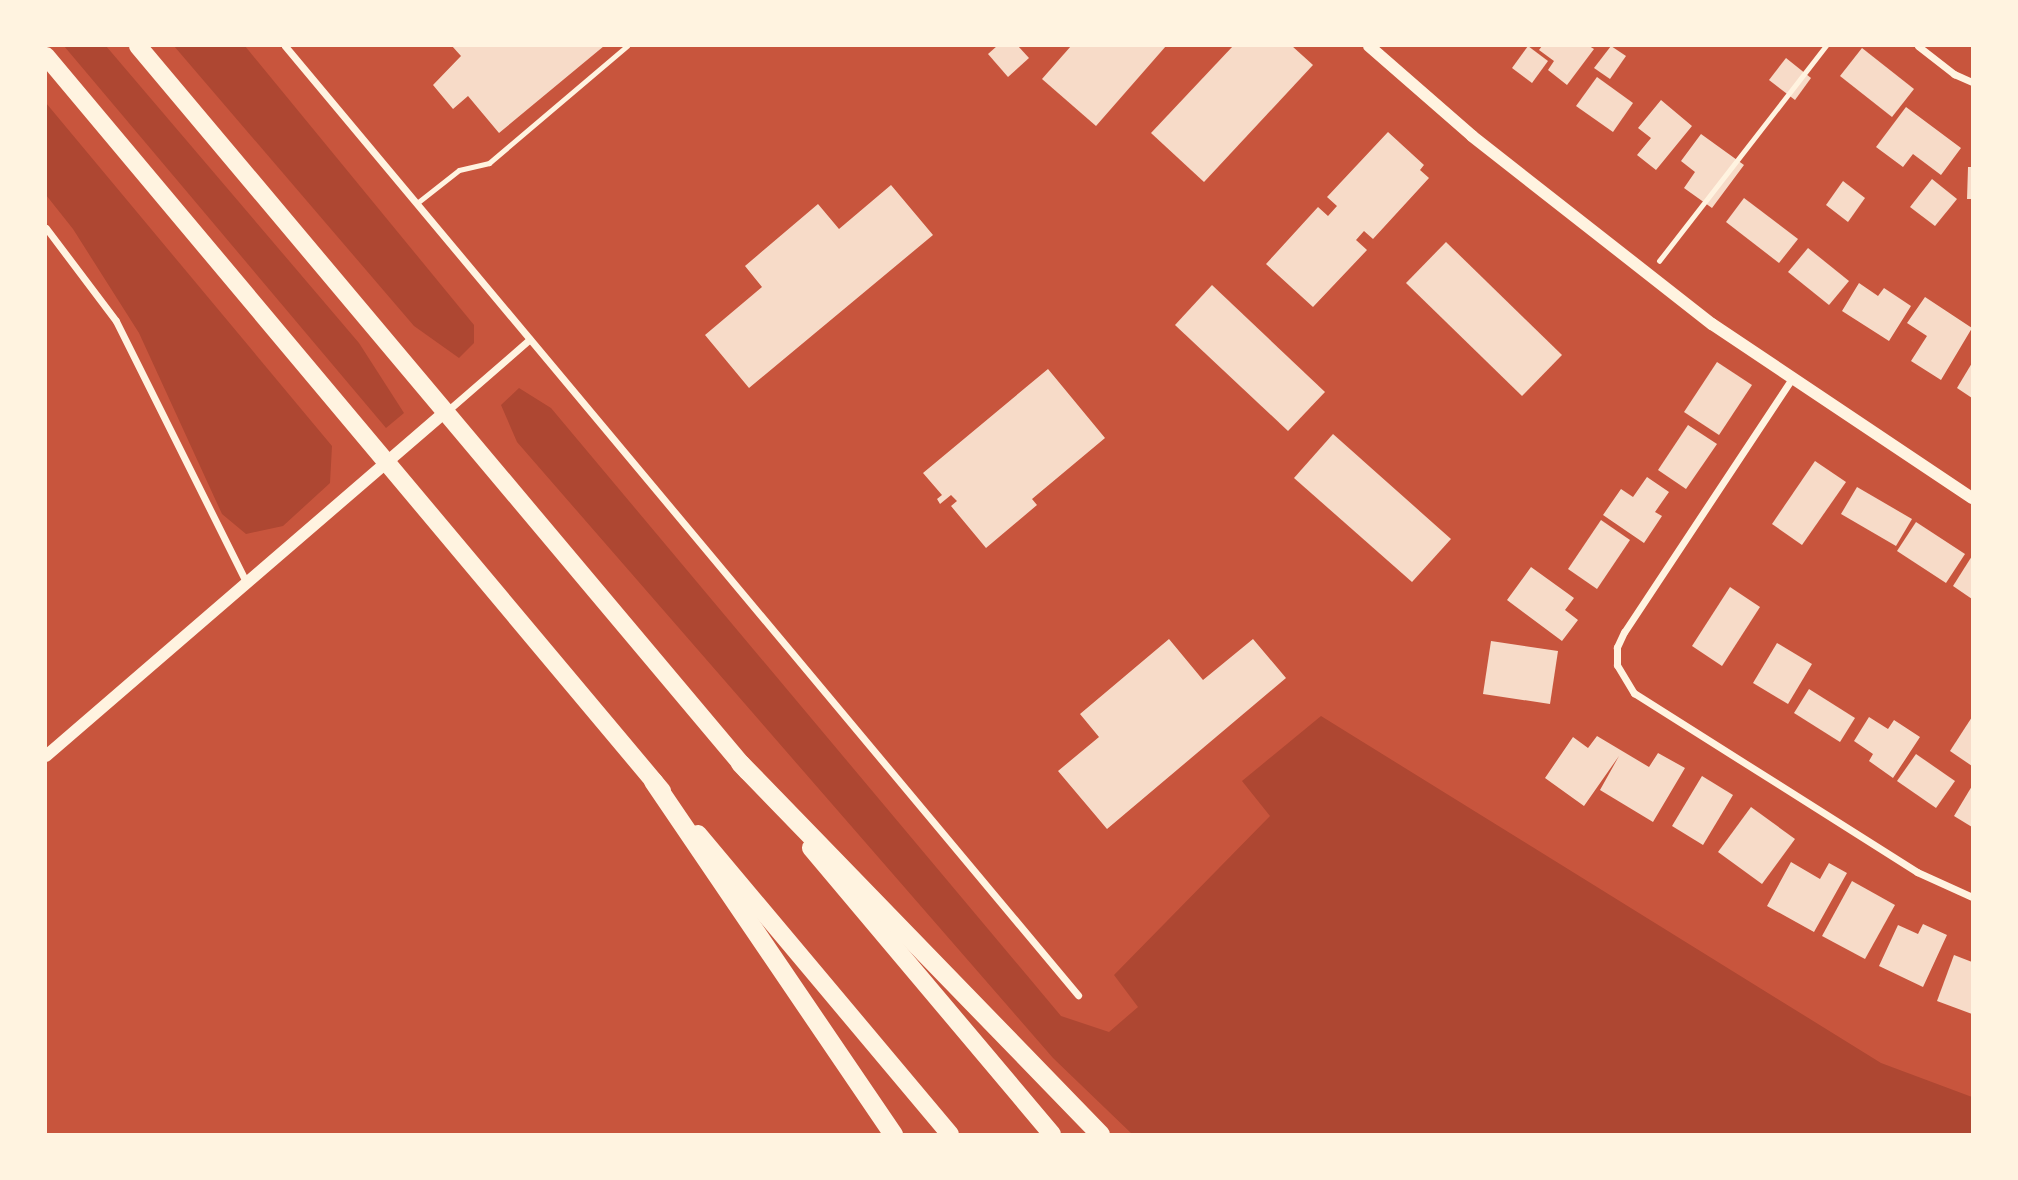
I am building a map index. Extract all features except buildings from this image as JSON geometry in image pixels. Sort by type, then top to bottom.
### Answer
[{"type":"highway","points":[[740,763],[1100,1135]]},
{"type":"highway","points":[[653,781],[893,1135]]},
{"type":"main road","points":[[138,46],[1052,1135]]},
{"type":"main road","points":[[46,56],[950,1135]]},
{"type":"street","points":[[285,46],[1078,995]]},
{"type":"street","points":[[1368,46],[1472,136],[1648,275],[1791,380],[1972,498]]},
{"type":"street","points":[[1918,46],[1954,74],[1972,82]]},
{"type":"street","points":[[46,228],[116,321],[246,582]]},
{"type":"street","points":[[46,755],[530,340]]},
{"type":"street","points":[[1791,380],[1624,632],[1617,647],[1617,665],[1634,693],[1917,872],[1972,897]]},
{"type":"lane","points":[[416,204],[459,170],[489,163],[627,46]]},
{"type":"path","points":[[1648,275],[1826,46]]},
{"type":"shaded area","points":[[64,46],[106,46],[359,343],[404,413],[386,428]]},
{"type":"shaded area","points":[[174,46],[245,46],[474,325],[474,343],[459,358],[414,326]]},
{"type":"shaded area","points":[[46,103],[332,446],[330,483],[283,526],[246,534],[222,514],[139,333],[73,229],[46,195]]},
{"type":"shaded area","points":[[519,388],[551,408],[1061,1016],[1109,1032],[1138,1007],[1114,975],[1270,816],[1242,781],[1321,716],[1881,1063],[1972,1097],[1972,1134],[1132,1134],[1053,1058],[517,442],[501,405]]}]
